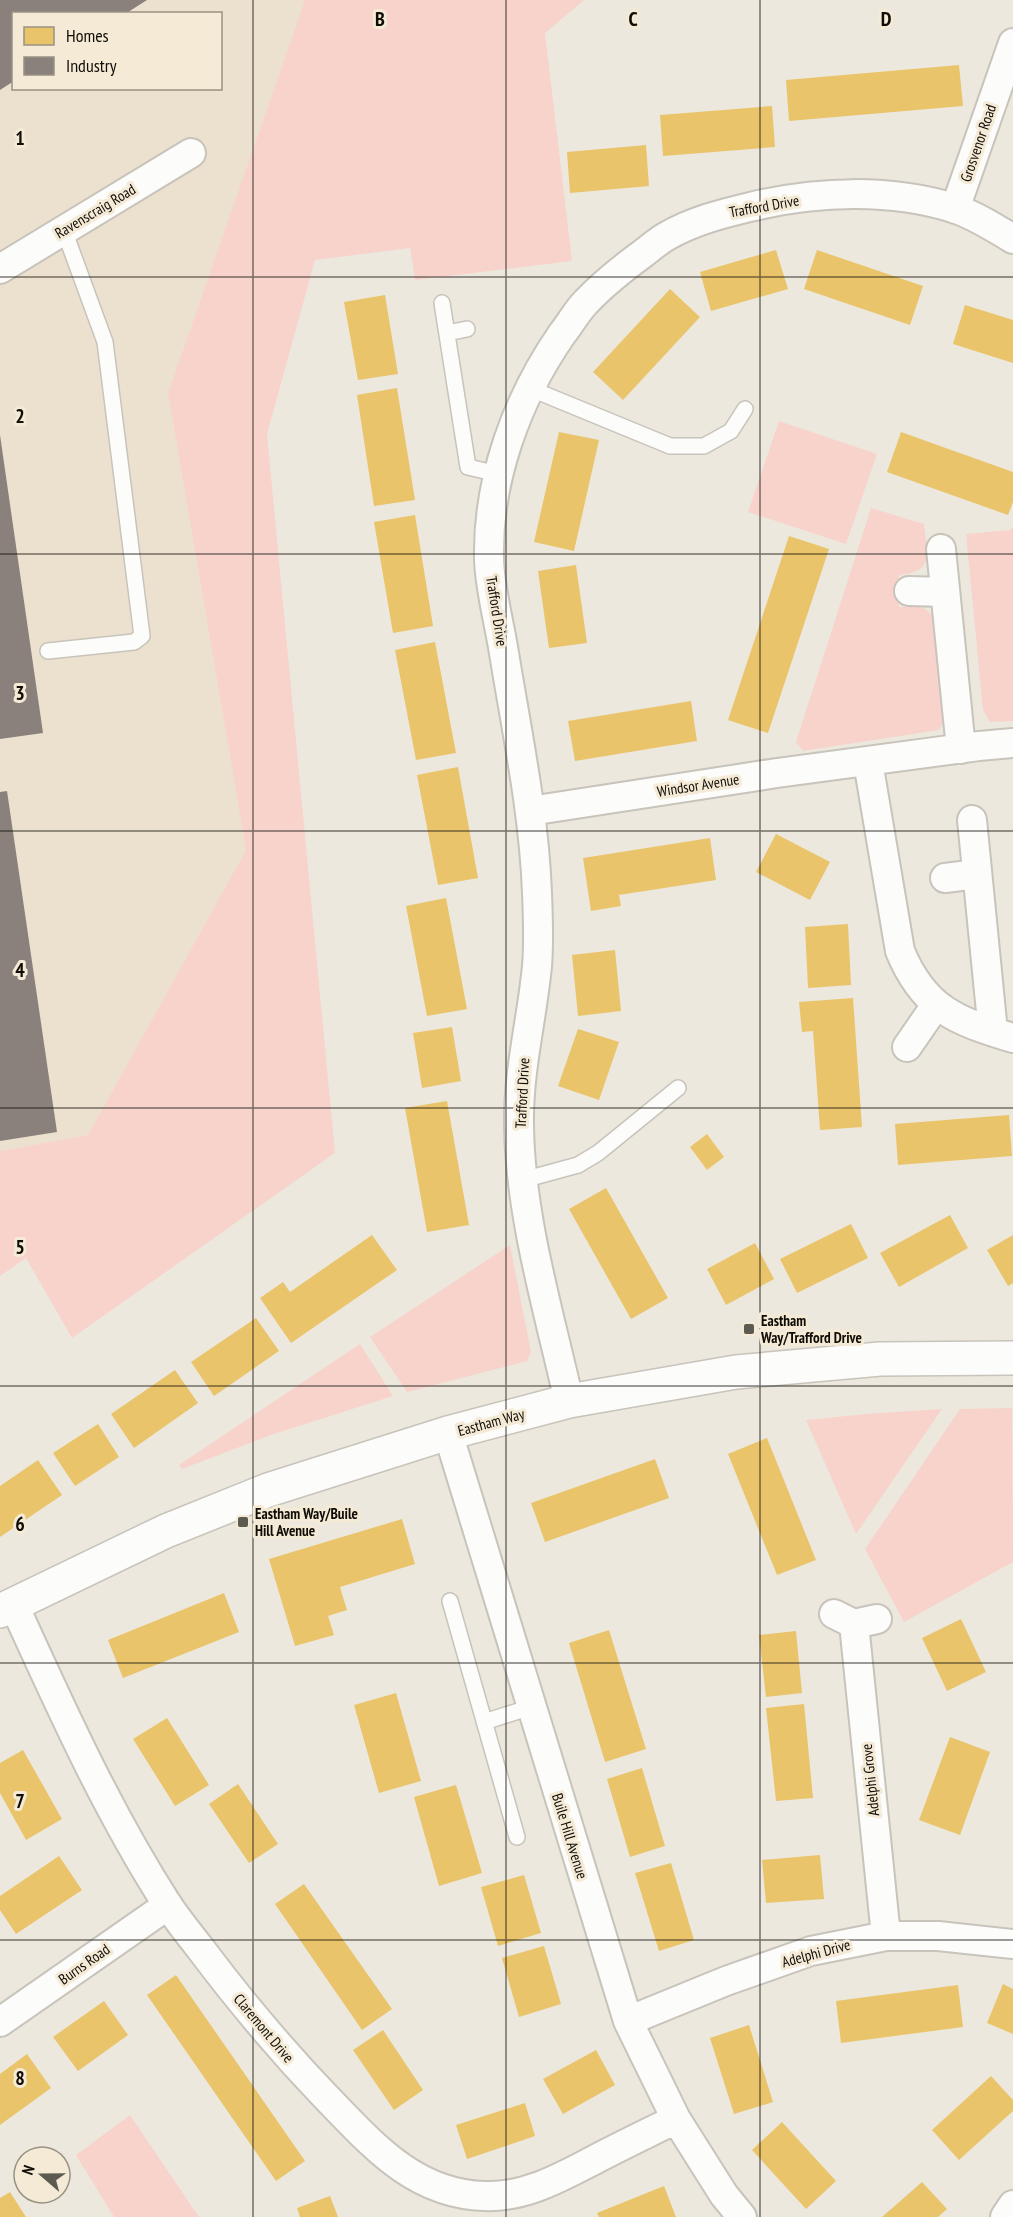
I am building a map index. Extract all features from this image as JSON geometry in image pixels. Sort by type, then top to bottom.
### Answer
[{"type":"street","name":"Grosvenor Road","points":[[955,208],[1013,43]]},
{"type":"street","name":"Ravenscraig Road","points":[[0,269],[190,153]]},
{"type":"street","name":"Trafford Drive","points":[[569,1401],[530,1224],[523,1180],[519,1124],[522,1067],[537,966],[537,889],[530,811],[489,562],[490,519],[498,474],[510,437],[530,388],[555,345],[584,304],[624,268],[667,236],[714,215],[771,201],[869,194],[915,198],[955,208],[989,224],[1013,239]]},
{"type":"street","points":[[941,549],[961,748]]},
{"type":"street","points":[[909,591],[945,592]]},
{"type":"street","name":"Windsor Avenue","points":[[530,811],[777,773],[1013,743]]},
{"type":"street","points":[[868,762],[900,951],[909,974],[922,993],[936,1005],[950,1014],[1003,1035]]},
{"type":"street","points":[[972,820],[977,874],[1003,1035]]},
{"type":"street","points":[[945,878],[977,874]]},
{"type":"street","points":[[908,1047],[936,1005]]},
{"type":"street","name":"Eastham Way","points":[[7,1607],[166,1531],[258,1494],[448,1433],[569,1401],[746,1371],[880,1359],[1013,1358]]},
{"type":"street","name":"Buile Hill Avenue","points":[[448,1433],[628,2021],[676,2119],[724,2195],[742,2217]]},
{"type":"street","name":"Claremont Drive","points":[[7,1607],[111,1810],[168,1905],[223,1980],[276,2044],[367,2139],[402,2170],[431,2186],[459,2193],[485,2196],[519,2193],[546,2184],[676,2119]]},
{"type":"street","name":"Adelphi Grove","points":[[855,1619],[886,1936]]},
{"type":"street","name":"Burns Road","points":[[0,2022],[168,1905]]},
{"type":"street","name":"Adelphi Drive","points":[[628,2021],[726,1981],[811,1952],[886,1936],[938,1936],[1013,1944]]},
{"type":"street","points":[[1005,2217],[1013,2205]]},
{"type":"lane","points":[[48,651],[134,642],[142,636],[105,342],[64,230]]},
{"type":"lane","points":[[442,303],[468,467],[498,474]]},
{"type":"lane","points":[[447,333],[467,329]]},
{"type":"lane","points":[[530,388],[670,446],[704,446],[731,431],[745,409]]},
{"type":"lane","points":[[523,1180],[578,1165],[598,1153],[678,1088]]},
{"type":"lane","points":[[450,1601],[517,1837]]},
{"type":"lane","points":[[484,1722],[531,1707]]},
{"type":"shaded area","points":[[0,0],[305,0],[168,393],[246,850],[88,1135],[0,1151]]},
{"type":"shaded area","points":[[305,0],[584,0],[545,33],[572,261],[415,280],[410,248],[315,260],[267,434],[335,1153],[72,1338],[26,1258],[0,1276],[0,1151],[88,1135],[246,850],[168,393]]},
{"type":"shaded area","points":[[779,421],[877,454],[846,544],[748,512]]},
{"type":"shaded area","points":[[871,508],[924,524],[926,559],[919,570],[899,575],[899,607],[921,607],[932,616],[944,721],[939,730],[803,751],[796,742]]},
{"type":"shaded area","points":[[1013,527],[1013,721],[990,722],[983,710],[966,534],[1010,530]]},
{"type":"shaded area","points":[[510,1245],[531,1352],[527,1361],[407,1392],[370,1337]]},
{"type":"shaded area","points":[[360,1344],[393,1396],[271,1435],[182,1469],[179,1465]]},
{"type":"shaded area","points":[[1012,1408],[1013,1562],[904,1622],[865,1549],[960,1409]]},
{"type":"shaded area","points":[[942,1409],[856,1534],[806,1420]]},
{"type":"shaded area","points":[[130,2115],[199,2217],[114,2217],[76,2155]]},
{"type":"building: Homes","points":[[959,65],[963,106],[789,121],[786,80]]},
{"type":"building: Homes","points":[[772,106],[775,147],[663,156],[660,115]]},
{"type":"building: Homes","points":[[646,145],[649,186],[570,193],[567,152]]},
{"type":"building: Homes","points":[[776,250],[788,289],[711,311],[700,272]]},
{"type":"building: Homes","points":[[817,250],[923,286],[910,325],[804,289]]},
{"type":"building: Homes","points":[[670,289],[700,317],[623,400],[593,372]]},
{"type":"building: Homes","points":[[385,295],[398,374],[358,380],[344,302]]},
{"type":"building: Homes","points":[[965,305],[1013,320],[1013,363],[953,344]]},
{"type":"building: Homes","points":[[397,388],[415,500],[374,506],[357,395]]},
{"type":"building: Homes","points":[[559,432],[599,440],[574,551],[534,542]]},
{"type":"building: Homes","points":[[901,432],[1013,472],[1013,502],[1008,515],[887,472]]},
{"type":"building: Homes","points":[[415,515],[433,626],[393,633],[374,522]]},
{"type":"building: Homes","points":[[789,536],[829,549],[768,733],[728,720]]},
{"type":"building: Homes","points":[[576,565],[587,643],[549,648],[538,571]]},
{"type":"building: Homes","points":[[435,642],[456,753],[416,760],[395,650]]},
{"type":"building: Homes","points":[[691,701],[697,741],[575,761],[568,721]]},
{"type":"building: Homes","points":[[458,767],[478,878],[438,885],[417,775]]},
{"type":"building: Homes","points":[[776,834],[830,862],[810,900],[756,872]]},
{"type":"building: Homes","points":[[710,838],[716,880],[619,895],[621,906],[591,911],[583,858]]},
{"type":"building: Homes","points":[[446,898],[467,1009],[427,1016],[406,906]]},
{"type":"building: Homes","points":[[848,924],[851,985],[808,988],[805,927]]},
{"type":"building: Homes","points":[[615,950],[621,1011],[578,1016],[572,955]]},
{"type":"building: Homes","points":[[853,998],[862,1127],[820,1130],[813,1031],[802,1032],[799,1002]]},
{"type":"building: Homes","points":[[452,1027],[461,1081],[422,1088],[413,1033]]},
{"type":"building: Homes","points":[[578,1029],[619,1042],[599,1100],[558,1086]]},
{"type":"building: Homes","points":[[447,1101],[469,1225],[427,1232],[405,1108]]},
{"type":"building: Homes","points":[[1009,1115],[1012,1156],[898,1165],[895,1124]]},
{"type":"building: Homes","points":[[707,1134],[724,1157],[707,1170],[690,1147]]},
{"type":"building: Homes","points":[[606,1188],[668,1298],[631,1319],[569,1209]]},
{"type":"building: Homes","points":[[950,1215],[968,1248],[899,1287],[880,1253]]},
{"type":"building: Homes","points":[[851,1224],[868,1258],[797,1293],[780,1259]]},
{"type":"building: Homes","points":[[372,1235],[397,1270],[291,1343],[260,1298],[283,1282],[290,1292]]},
{"type":"building: Homes","points":[[1013,1235],[1013,1283],[1008,1286],[987,1250]]},
{"type":"building: Homes","points":[[755,1243],[774,1279],[726,1305],[707,1269]]},
{"type":"building: Homes","points":[[256,1318],[279,1351],[214,1396],[191,1362]]},
{"type":"building: Homes","points":[[175,1370],[198,1403],[134,1448],[111,1414]]},
{"type":"building: Homes","points":[[98,1424],[119,1457],[75,1486],[53,1453]]},
{"type":"building: Homes","points":[[767,1438],[816,1560],[777,1575],[728,1454]]},
{"type":"building: Homes","points":[[655,1459],[669,1498],[545,1542],[531,1503]]},
{"type":"building: Homes","points":[[38,1460],[62,1495],[0,1537],[0,1486]]},
{"type":"building: Homes","points":[[402,1519],[415,1564],[340,1587],[347,1610],[328,1616],[334,1635],[295,1646],[269,1559]]},
{"type":"building: Homes","points":[[224,1593],[239,1632],[123,1678],[108,1640]]},
{"type":"building: Homes","points":[[961,1619],[986,1672],[947,1691],[922,1638]]},
{"type":"building: Homes","points":[[609,1630],[646,1749],[605,1762],[569,1643]]},
{"type":"building: Homes","points":[[796,1631],[802,1693],[766,1697],[759,1635]]},
{"type":"building: Homes","points":[[396,1693],[421,1781],[379,1793],[354,1705]]},
{"type":"building: Homes","points":[[804,1704],[813,1798],[776,1801],[766,1708]]},
{"type":"building: Homes","points":[[167,1718],[209,1785],[175,1806],[133,1739]]},
{"type":"building: Homes","points":[[950,1737],[990,1752],[960,1835],[919,1820]]},
{"type":"building: Homes","points":[[23,1750],[62,1819],[26,1840],[0,1793],[0,1763]]},
{"type":"building: Homes","points":[[642,1768],[665,1846],[630,1857],[607,1779]]},
{"type":"building: Homes","points":[[238,1784],[278,1844],[249,1863],[209,1804]]},
{"type":"building: Homes","points":[[456,1785],[482,1873],[439,1886],[414,1797]]},
{"type":"building: Homes","points":[[820,1855],[824,1899],[766,1903],[762,1860]]},
{"type":"building: Homes","points":[[59,1856],[82,1890],[16,1934],[0,1910],[0,1896]]},
{"type":"building: Homes","points":[[671,1863],[694,1940],[659,1951],[635,1873]]},
{"type":"building: Homes","points":[[524,1875],[541,1933],[498,1946],[481,1887]]},
{"type":"building: Homes","points":[[304,1884],[392,2009],[362,2030],[275,1904]]},
{"type":"building: Homes","points":[[544,1946],[561,2004],[519,2017],[502,1958]]},
{"type":"building: Homes","points":[[176,1975],[305,2161],[276,2181],[147,1995]]},
{"type":"building: Homes","points":[[1003,1984],[1013,1989],[1013,2034],[987,2023]]},
{"type":"building: Homes","points":[[958,1985],[963,2027],[841,2043],[836,2001]]},
{"type":"building: Homes","points":[[104,2001],[128,2035],[78,2071],[53,2037]]},
{"type":"building: Homes","points":[[749,2025],[773,2102],[734,2114],[710,2038]]},
{"type":"building: Homes","points":[[383,2030],[423,2090],[394,2110],[353,2050]]},
{"type":"building: Homes","points":[[596,2050],[615,2085],[563,2114],[543,2079]]},
{"type":"building: Homes","points":[[27,2054],[51,2088],[0,2125],[0,2074]]},
{"type":"building: Homes","points":[[991,2076],[1013,2100],[1013,2111],[959,2160],[932,2130]]},
{"type":"building: Homes","points":[[525,2103],[535,2136],[467,2159],[456,2125]]},
{"type":"building: Homes","points":[[782,2122],[836,2181],[806,2209],[752,2150]]},
{"type":"building: Homes","points":[[922,2182],[947,2209],[938,2217],[882,2217]]},
{"type":"building: Homes","points":[[664,2186],[676,2217],[599,2217],[597,2213]]},
{"type":"building: Homes","points":[[10,2192],[12,2205],[18,2205],[26,2217],[0,2217],[0,2198]]},
{"type":"building: Homes","points":[[330,2196],[338,2217],[300,2217],[297,2208]]},
{"type":"building: Industry","points":[[0,0],[147,0],[128,12],[12,12],[12,82],[0,90]]},
{"type":"building: Industry","points":[[0,435],[43,733],[0,739]]},
{"type":"building: Industry","points":[[7,791],[57,1132],[0,1141],[0,792]]},
{"type":"place","name":"Eastham Way/Trafford Drive","points":[[749,1329]]},
{"type":"place","name":"Eastham Way/Buile Hill Avenue","points":[[243,1522]]}]
